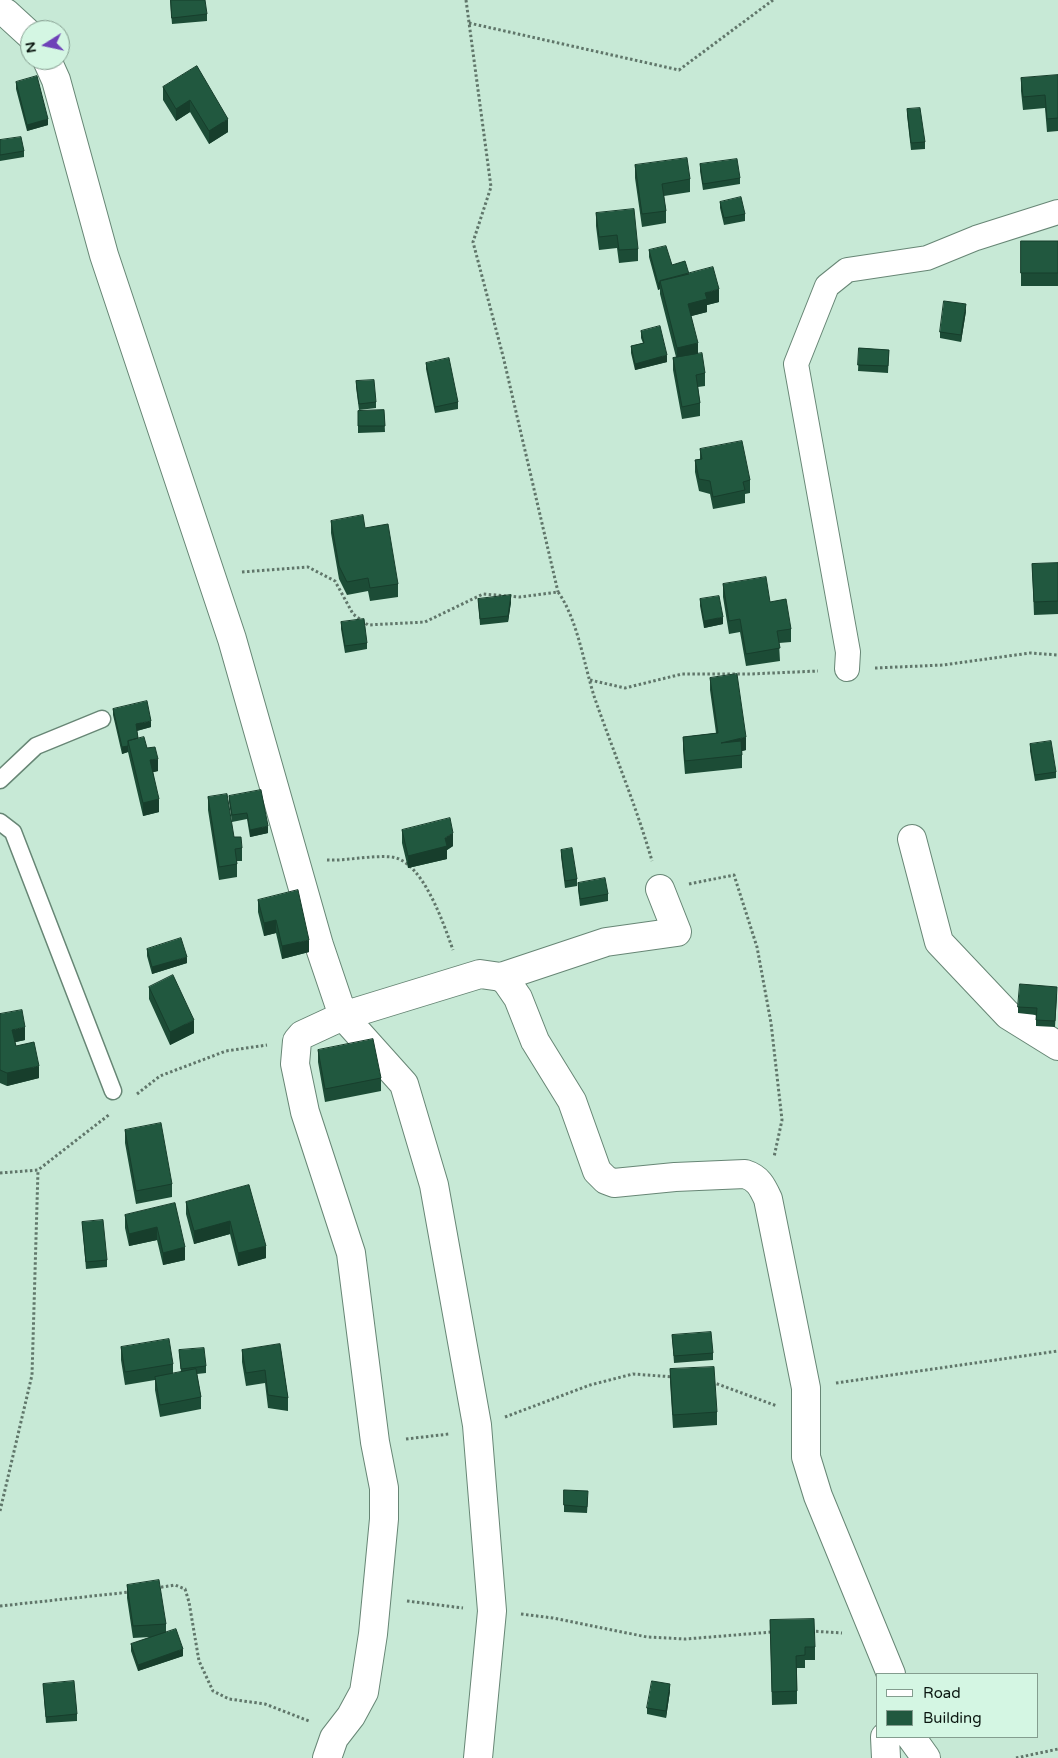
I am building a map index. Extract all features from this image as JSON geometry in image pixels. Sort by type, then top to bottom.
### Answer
[{"type":"street","points":[[0,10],[20,26]]},
{"type":"street","points":[[52,70],[56,80],[104,255],[212,576],[292,842],[319,945],[343,1016],[404,1084],[434,1185],[477,1425],[492,1611],[478,1758]]},
{"type":"street","points":[[847,670],[848,652],[796,364],[828,286],[847,270],[927,258],[976,238],[1058,212]]},
{"type":"street","points":[[912,839],[939,942],[1008,1015],[1058,1046]]},
{"type":"street","points":[[330,1748],[364,1692],[373,1634],[384,1519],[384,1488],[374,1442],[351,1253],[305,1112],[295,1064],[297,1041],[308,1031],[343,1016],[464,978],[480,974],[500,977],[606,942],[677,932],[660,890]]},
{"type":"street","points":[[500,977],[507,982],[518,998],[535,1041],[572,1101],[597,1171],[606,1180],[618,1183],[675,1177],[745,1174],[754,1177],[763,1189],[768,1199],[806,1388],[806,1457],[818,1496],[891,1673]]},
{"type":"street","points":[[875,1634],[879,1673]]},
{"type":"street","points":[[884,1738],[886,1758]]},
{"type":"street","points":[[912,1738],[926,1758]]},
{"type":"lane","points":[[0,780],[36,746],[102,719]]},
{"type":"lane","points":[[0,822],[13,832],[113,1091]]},
{"type":"path","points":[[466,0],[491,187],[473,242],[504,356],[558,592],[568,605],[594,694],[639,816],[660,890],[734,876],[757,948],[779,1084],[780,1129],[778,1147],[763,1189]]},
{"type":"path","points":[[469,23],[679,70],[773,0]]},
{"type":"path","points":[[212,576],[308,567],[335,581],[353,614],[368,626],[425,622],[483,594],[520,596],[558,592]]},
{"type":"path","points":[[292,842],[315,859],[394,858],[414,870],[439,911],[464,978]]},
{"type":"path","points":[[131,1098],[160,1076],[226,1051],[297,1041]]},
{"type":"path","points":[[0,1173],[38,1170],[116,1110]]},
{"type":"path","points":[[0,1511],[32,1375],[38,1170]]},
{"type":"path","points":[[806,1388],[1058,1351]]},
{"type":"path","points":[[374,1442],[442,1436],[508,1416],[590,1384],[632,1374],[682,1377]]},
{"type":"path","points":[[709,1381],[806,1416]]},
{"type":"path","points":[[146,1590],[175,1585],[185,1589],[190,1602],[199,1661],[213,1691],[229,1699],[265,1704],[302,1717],[330,1748]]},
{"type":"path","points":[[0,1606],[137,1591]]},
{"type":"path","points":[[376,1597],[553,1618],[647,1637],[686,1639],[778,1632]]},
{"type":"path","points":[[805,1632],[875,1634]]},
{"type":"path","points":[[1016,1758],[1058,1749]]},
{"type":"building","points":[[171,0],[205,0],[207,14],[172,18]]},
{"type":"building","points":[[197,66],[228,119],[209,131],[190,100],[176,109],[163,87]]},
{"type":"building","points":[[1058,75],[1058,118],[1047,119],[1045,95],[1023,97],[1021,78]]},
{"type":"building","points":[[37,76],[48,119],[27,125],[16,82]]},
{"type":"building","points":[[920,108],[925,142],[911,143],[907,109]]},
{"type":"building","points":[[21,137],[24,151],[0,155],[0,140]]},
{"type":"building","points":[[687,158],[690,179],[662,184],[666,211],[642,214],[635,165]]},
{"type":"building","points":[[737,159],[740,178],[703,184],[700,164]]},
{"type":"building","points":[[741,197],[745,214],[724,218],[720,202]]},
{"type":"building","points":[[634,209],[638,249],[619,250],[617,235],[599,237],[596,213]]},
{"type":"building","points":[[1021,241],[1058,241],[1058,273],[1021,273]]},
{"type":"building","points":[[666,246],[672,265],[685,261],[689,274],[658,283],[649,250]]},
{"type":"building","points":[[713,267],[719,289],[705,293],[707,299],[688,304],[698,343],[677,348],[660,281]]},
{"type":"building","points":[[944,301],[966,304],[961,335],[940,332]]},
{"type":"building","points":[[660,326],[667,355],[635,364],[631,346],[644,343],[641,331]]},
{"type":"building","points":[[859,348],[889,350],[888,366],[858,365]]},
{"type":"building","points":[[702,353],[705,373],[696,375],[700,403],[682,407],[673,358]]},
{"type":"building","points":[[449,358],[458,402],[435,407],[426,363]]},
{"type":"building","points":[[374,380],[376,402],[359,404],[356,381]]},
{"type":"building","points":[[384,410],[385,426],[358,426],[358,411]]},
{"type":"building","points":[[742,441],[750,480],[743,482],[745,490],[713,497],[710,481],[699,479],[695,460],[702,459],[700,449]]},
{"type":"building","points":[[363,515],[365,528],[388,524],[398,584],[370,588],[368,578],[347,582],[339,566],[331,521]]},
{"type":"building","points":[[1058,563],[1058,601],[1034,602],[1032,564]]},
{"type":"building","points":[[766,577],[770,602],[786,599],[791,629],[777,631],[780,648],[746,654],[740,619],[729,621],[723,584]]},
{"type":"building","points":[[511,595],[508,616],[480,619],[478,599]]},
{"type":"building","points":[[719,596],[723,617],[704,621],[700,599]]},
{"type":"building","points":[[364,619],[367,643],[345,646],[341,622]]},
{"type":"building","points":[[737,674],[746,737],[721,743],[741,741],[742,755],[685,761],[683,737],[718,733],[710,678]]},
{"type":"building","points":[[147,701],[151,721],[136,724],[138,738],[128,741],[128,746],[122,747],[113,709]]},
{"type":"building","points":[[144,737],[147,748],[155,747],[158,759],[150,760],[159,799],[143,803],[128,741]]},
{"type":"building","points":[[1051,741],[1056,772],[1035,775],[1030,744]]},
{"type":"building","points":[[261,790],[268,826],[250,830],[247,813],[232,815],[229,796]]},
{"type":"building","points":[[227,794],[234,837],[241,837],[242,848],[235,849],[237,864],[219,867],[208,797]]},
{"type":"building","points":[[450,818],[453,833],[445,838],[447,846],[408,856],[402,830]]},
{"type":"building","points":[[572,848],[577,879],[565,881],[561,850]]},
{"type":"building","points":[[605,878],[608,894],[580,899],[578,883]]},
{"type":"building","points":[[298,890],[309,940],[282,946],[276,920],[264,923],[258,900]]},
{"type":"building","points":[[181,938],[187,957],[152,967],[147,949]]},
{"type":"building","points":[[173,975],[194,1020],[170,1032],[149,987]]},
{"type":"building","points":[[1020,984],[1057,987],[1055,1021],[1036,1020],[1037,1008],[1018,1007]]},
{"type":"building","points":[[22,1010],[25,1027],[12,1030],[16,1046],[34,1042],[39,1066],[7,1073],[0,1070],[0,1014]]},
{"type":"building","points":[[373,1039],[381,1078],[325,1089],[318,1050]]},
{"type":"building","points":[[161,1123],[172,1184],[136,1191],[125,1130]]},
{"type":"building","points":[[249,1185],[266,1246],[238,1253],[230,1221],[194,1231],[186,1202]]},
{"type":"building","points":[[175,1203],[185,1247],[163,1253],[157,1227],[129,1234],[125,1215]]},
{"type":"building","points":[[103,1220],[107,1260],[86,1262],[82,1222]]},
{"type":"building","points":[[711,1332],[713,1353],[674,1356],[672,1335]]},
{"type":"building","points":[[169,1339],[173,1364],[125,1372],[121,1347]]},
{"type":"building","points":[[280,1344],[288,1398],[268,1395],[265,1370],[246,1373],[242,1350]]},
{"type":"building","points":[[204,1348],[206,1366],[181,1369],[179,1350]]},
{"type":"building","points":[[714,1367],[717,1412],[673,1415],[670,1369]]},
{"type":"building","points":[[196,1369],[201,1397],[160,1405],[155,1377]]},
{"type":"building","points":[[564,1490],[588,1491],[587,1507],[564,1505]]},
{"type":"building","points":[[159,1580],[166,1624],[133,1626],[127,1585]]},
{"type":"building","points":[[814,1619],[815,1647],[805,1647],[805,1655],[796,1656],[797,1691],[772,1692],[770,1620]]},
{"type":"building","points":[[176,1629],[183,1649],[138,1665],[131,1644]]},
{"type":"building","points":[[74,1681],[77,1714],[46,1717],[43,1684]]},
{"type":"building","points":[[652,1681],[670,1684],[666,1711],[647,1708]]}]
